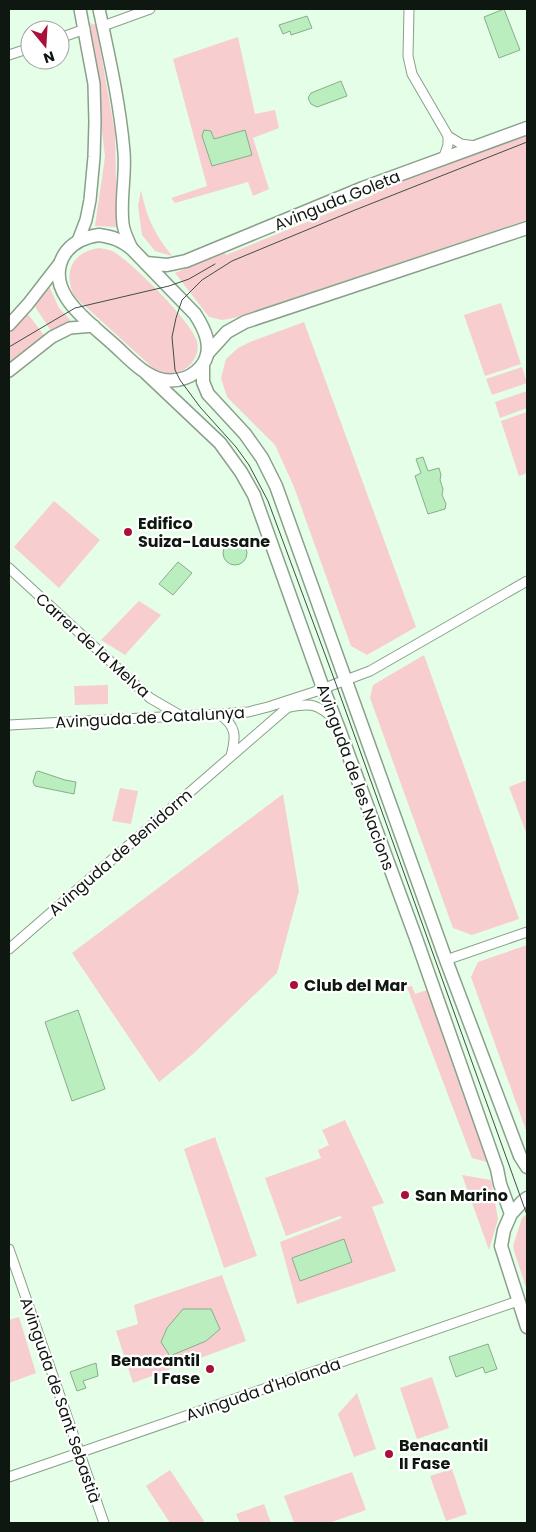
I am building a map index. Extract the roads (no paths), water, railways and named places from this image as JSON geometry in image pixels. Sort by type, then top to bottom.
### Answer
[{"type":"main road","name":"Avinguda Goleta","points":[[146,263],[166,265],[186,261],[363,188],[527,128]]},
{"type":"main road","points":[[146,373],[163,380],[180,380],[192,375],[227,332],[245,322],[527,228]]},
{"type":"main road","name":"Avinguda de les Nacions","points":[[78,240],[99,235],[122,241],[195,314],[203,327],[207,340],[203,382],[208,394],[251,442],[262,458],[276,486],[446,960],[520,1156],[527,1167]]},
{"type":"main road","points":[[59,264],[67,250],[78,240]]},
{"type":"main road","name":"Avinguda de les Nacions","points":[[59,264],[58,276],[65,296],[94,326],[220,444],[242,472],[254,495],[318,690],[336,720],[432,982],[497,1168],[500,1184],[511,1214]]},
{"type":"main road","points":[[527,1198],[511,1214],[504,1230],[501,1246],[527,1327]]},
{"type":"street","points":[[78,240],[86,220],[90,200],[95,122],[94,84],[80,9]]},
{"type":"street","points":[[99,9],[121,122],[125,174],[123,224],[132,249]]},
{"type":"street","points":[[103,26],[150,9]]},
{"type":"street","points":[[408,9],[408,56],[412,74],[448,136],[461,144],[477,146]]},
{"type":"street","points":[[70,34],[84,29]]},
{"type":"street","points":[[443,159],[448,145],[448,136]]},
{"type":"street","points":[[9,325],[59,264]]},
{"type":"street","points":[[9,371],[52,336],[70,328],[94,326]]},
{"type":"street","name":"Carrer de la Melva","points":[[9,568],[150,698],[181,716]]},
{"type":"street","name":"Avinguda de Catalunya","points":[[9,725],[219,714],[254,710],[370,671],[527,581]]},
{"type":"street","name":"Avinguda de Benidorm","points":[[9,948],[288,707],[318,690]]},
{"type":"street","points":[[288,707],[303,704],[316,706],[336,720]]},
{"type":"street","points":[[219,714],[230,723],[235,732],[235,742],[231,756]]},
{"type":"street","points":[[446,960],[527,932]]},
{"type":"street","name":"Avinguda de Sant Sebastià","points":[[9,1249],[104,1523]]},
{"type":"street","name":"Avinguda d'Holanda","points":[[9,1477],[518,1301]]},
{"type":"tram line","points":[[527,142],[232,261],[202,280],[182,300],[172,337],[175,370],[180,380],[200,407],[236,447],[249,465],[268,501],[336,684],[527,1215]]},
{"type":"tram line","points":[[9,347],[75,308],[169,286],[189,279],[215,264]]},
{"type":"place","name":"Edifico Suiza-Laussane","points":[[128,532]]},
{"type":"place","name":"Club del Mar","points":[[294,985]]},
{"type":"place","name":"San Marino","points":[[405,1195]]},
{"type":"place","name":"Benacantil I Fase","points":[[210,1369]]},
{"type":"place","name":"Benacantil II Fase","points":[[389,1454]]}]
